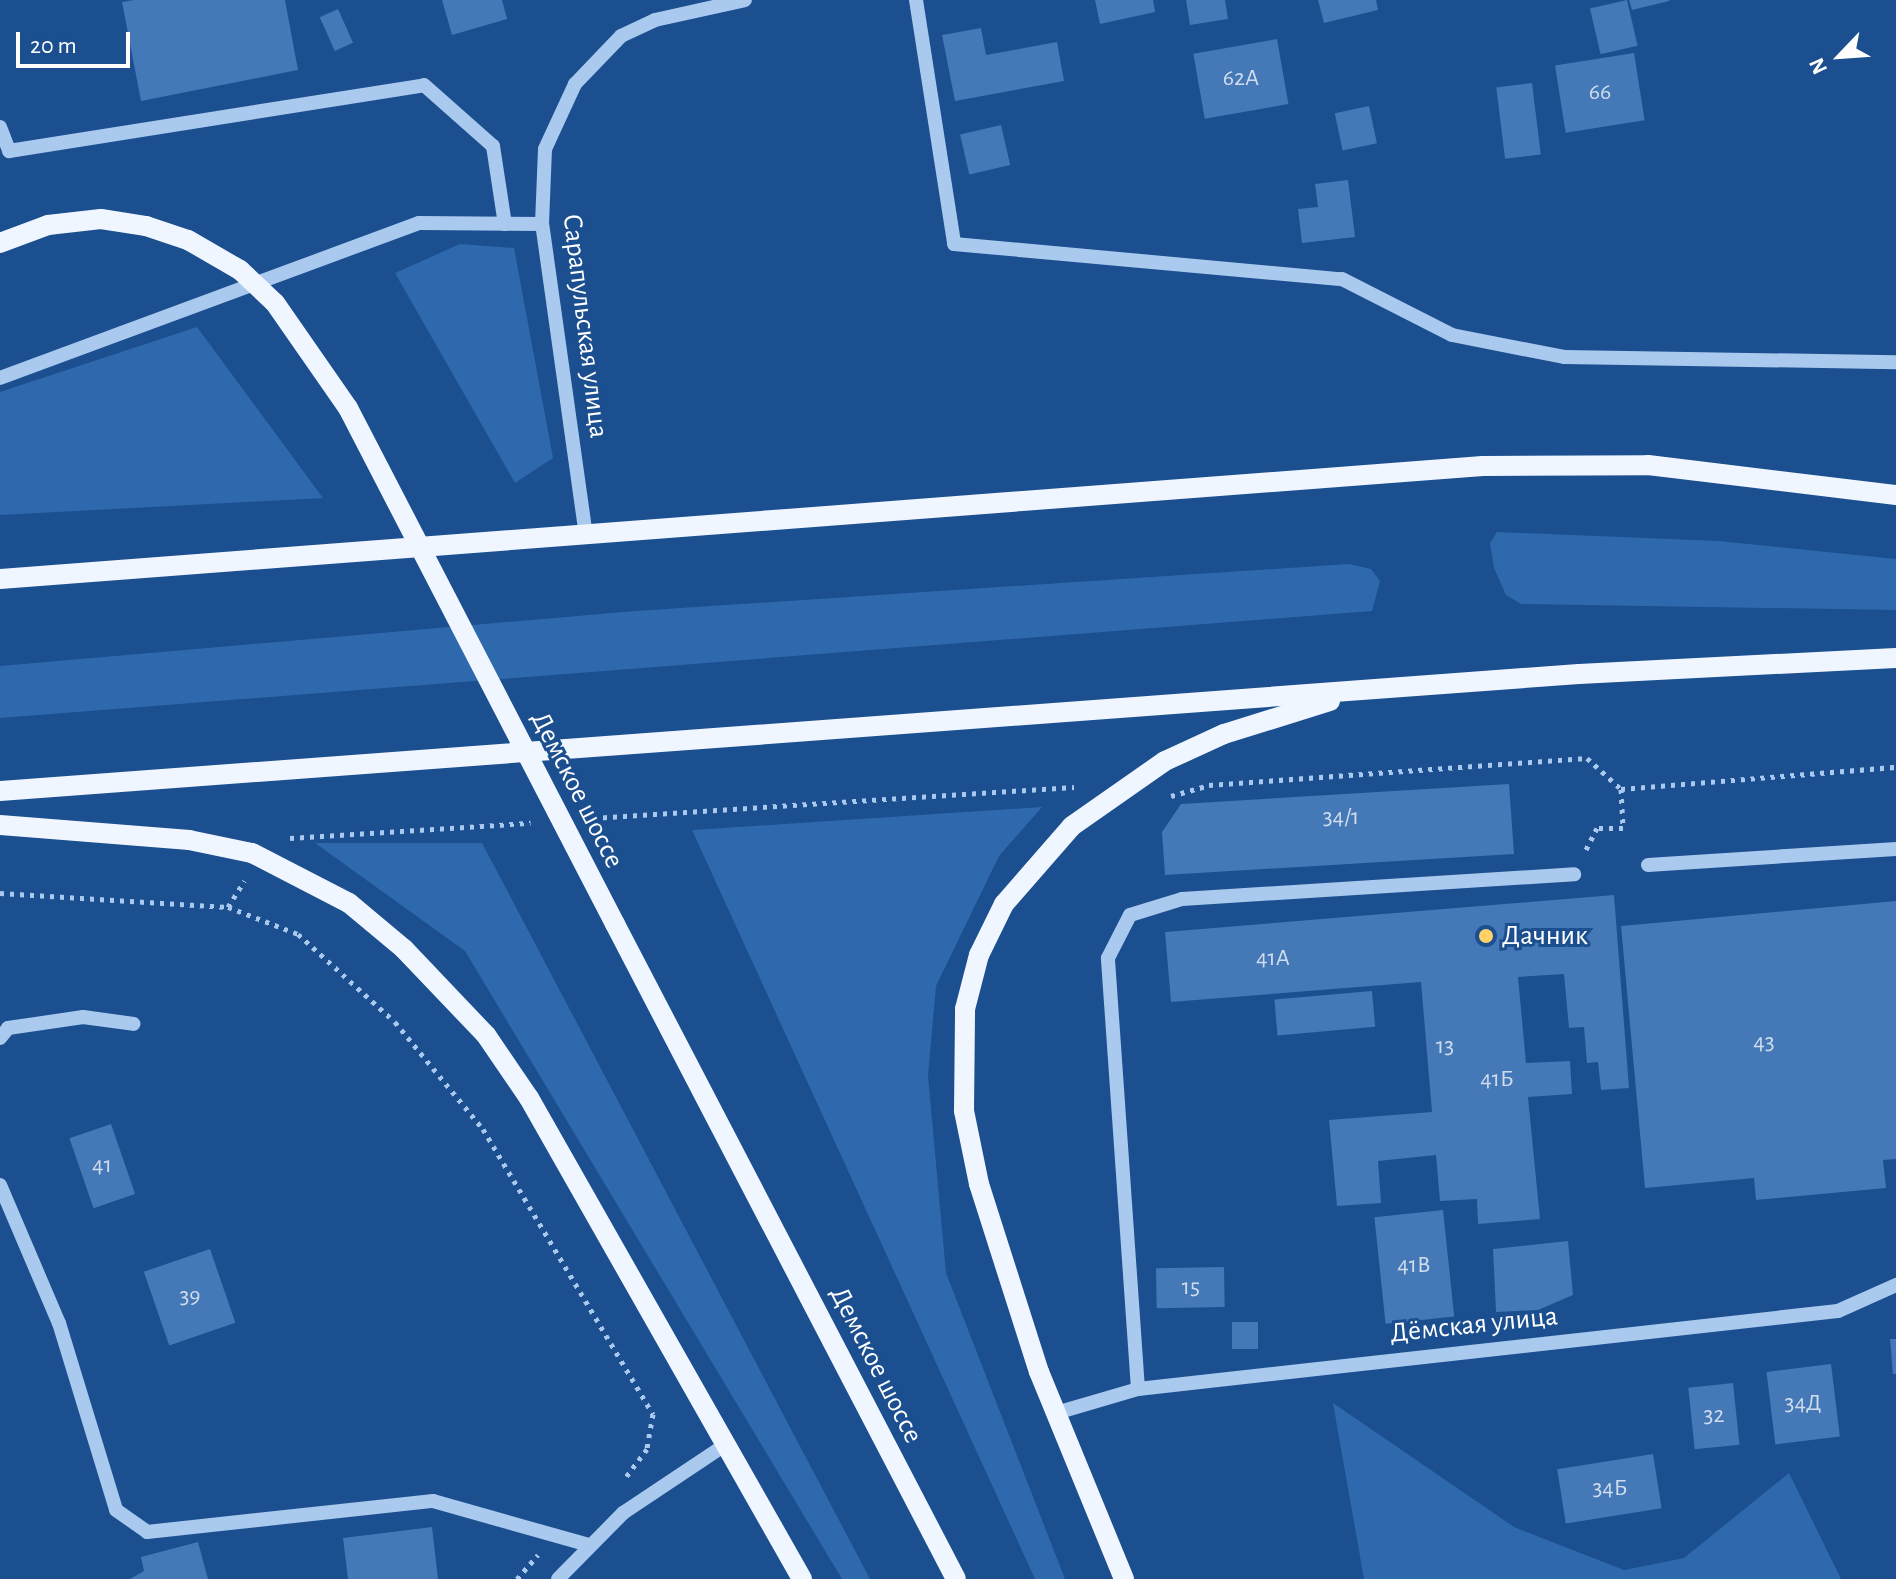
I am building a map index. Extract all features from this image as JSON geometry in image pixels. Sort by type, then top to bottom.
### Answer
[{"type":"main road","name":"Демское шоссе","points":[[0,243],[48,225],[101,219],[146,226],[188,240],[240,270],[275,303],[348,408],[956,1579]]},
{"type":"main road","points":[[0,579],[1483,466],[1648,465],[1896,495]]},
{"type":"main road","points":[[0,791],[1370,690],[1896,658]]},
{"type":"main road","points":[[1124,1579],[1056,1413],[979,1184],[960,1063],[965,1009],[979,955],[1004,904],[1035,862],[1096,807],[1165,761],[1224,734],[1370,690]]},
{"type":"main road","points":[[0,825],[189,840],[259,856],[349,903],[448,991],[486,1035],[529,1098],[802,1579]]},
{"type":"street","name":"Сарапульская улица","points":[[586,536],[542,224],[545,149],[575,84],[599,55],[621,36],[655,20],[745,0]]},
{"type":"street","points":[[916,0],[954,244],[1342,279],[1452,335],[1564,357],[1896,362]]},
{"type":"street","points":[[0,127],[9,151],[424,85],[493,146],[505,224]]},
{"type":"street","points":[[0,378],[419,223],[542,224]]},
{"type":"street","points":[[1648,865],[1896,849]]},
{"type":"street","points":[[1138,1389],[1108,958],[1130,915],[1182,899],[1574,874]]},
{"type":"street","points":[[0,1038],[8,1028],[83,1017],[134,1024]]},
{"type":"street","points":[[0,1185],[59,1323],[116,1510],[147,1532],[433,1501],[555,1538],[589,1545]]},
{"type":"street","name":"Дёмская улица","points":[[1056,1413],[1138,1389],[1838,1311],[1896,1285]]},
{"type":"street","points":[[558,1579],[623,1513],[725,1445]]},
{"type":"path","points":[[1165,799],[1209,785],[1587,758],[1621,789],[1623,828],[1597,828]]},
{"type":"path","points":[[1621,789],[1896,767]]},
{"type":"path","points":[[585,818],[1082,786],[1096,807]]},
{"type":"path","points":[[228,907],[269,839],[538,823]]},
{"type":"path","points":[[0,893],[228,907],[298,934],[395,1022],[483,1129],[653,1414],[647,1449],[623,1482]]},
{"type":"path","points":[[517,1579],[555,1538]]},
{"type":"shaded area","points":[[460,244],[514,248],[553,458],[515,483],[395,273]]},
{"type":"shaded area","points":[[197,327],[323,498],[0,515],[0,392]]},
{"type":"shaded area","points":[[1497,532],[1719,541],[1896,559],[1896,610],[1521,604],[1506,595],[1494,568],[1490,543]]},
{"type":"shaded area","points":[[1349,564],[1371,569],[1380,581],[1372,611],[0,718],[0,666],[635,611]]},
{"type":"shaded area","points":[[1042,807],[999,856],[936,986],[928,1076],[946,1273],[1065,1579],[1035,1579],[692,830]]},
{"type":"shaded area","points":[[315,843],[482,843],[870,1579],[842,1579],[465,951]]},
{"type":"shaded area","points":[[1333,1403],[1514,1527],[1624,1570],[1684,1558],[1789,1473],[1841,1579],[1364,1579]]},
{"type":"building","points":[[285,0],[298,70],[141,101],[122,2]]},
{"type":"building","points":[[442,0],[502,0],[507,19],[452,35]]},
{"type":"building","points":[[1095,0],[1153,0],[1155,12],[1100,24]]},
{"type":"building","points":[[1186,0],[1225,0],[1228,19],[1190,25]]},
{"type":"building","points":[[1318,0],[1376,0],[1378,10],[1324,23]]},
{"type":"building","points":[[1627,0],[1638,46],[1601,54],[1590,9]]},
{"type":"building","points":[[1629,0],[1669,0],[1669,1],[1632,10]]},
{"type":"building","points":[[338,9],[353,43],[335,51],[320,17]]},
{"type":"building","points":[[981,28],[986,55],[1057,42],[1064,81],[955,101],[942,35]]},
{"type":"building","points":[[1277,39],[1288,104],[1205,119],[1193,54]]},
{"type":"building","points":[[1634,53],[1645,120],[1566,133],[1555,66]]},
{"type":"building","points":[[1532,83],[1541,154],[1505,159],[1496,87]]},
{"type":"building","points":[[1369,106],[1377,143],[1343,150],[1335,113]]},
{"type":"building","points":[[1001,125],[1010,165],[969,174],[960,134]]},
{"type":"building","points":[[1348,180],[1355,237],[1302,243],[1298,209],[1318,207],[1315,184]]},
{"type":"building","points":[[1509,784],[1514,854],[1165,875],[1162,832],[1181,804]]},
{"type":"building","points":[[1614,895],[1629,1088],[1601,1090],[1598,1062],[1587,1063],[1584,1027],[1569,1028],[1564,974],[1518,977],[1526,1063],[1570,1061],[1572,1094],[1528,1097],[1540,1219],[1478,1224],[1477,1199],[1440,1201],[1436,1155],[1378,1161],[1381,1203],[1337,1206],[1329,1120],[1432,1112],[1421,982],[1171,1002],[1165,932]]},
{"type":"building","points":[[1896,901],[1896,1159],[1883,1160],[1886,1188],[1756,1200],[1754,1178],[1645,1188],[1621,926]]},
{"type":"building","points":[[1372,991],[1375,1027],[1278,1035],[1274,1000]]},
{"type":"building","points":[[111,1124],[135,1194],[93,1208],[69,1138]]},
{"type":"building","points":[[1443,1210],[1454,1316],[1386,1324],[1374,1217]]},
{"type":"building","points":[[1568,1241],[1573,1295],[1538,1310],[1496,1312],[1493,1249]]},
{"type":"building","points":[[210,1249],[235,1323],[169,1346],[144,1272]]},
{"type":"building","points":[[1224,1267],[1225,1307],[1157,1308],[1156,1268]]},
{"type":"building","points":[[1232,1322],[1258,1322],[1258,1349],[1232,1349]]},
{"type":"building","points":[[1890,1339],[1896,1339],[1896,1374],[1893,1374]]},
{"type":"building","points":[[1831,1364],[1840,1436],[1775,1444],[1766,1372]]},
{"type":"building","points":[[1733,1383],[1739,1445],[1695,1449],[1688,1388]]},
{"type":"building","points":[[1653,1454],[1662,1508],[1566,1523],[1557,1469]]},
{"type":"building","points":[[432,1527],[438,1579],[348,1579],[343,1538]]},
{"type":"building","points":[[198,1542],[208,1579],[130,1579],[144,1571],[141,1557]]},
{"type":"place","name":"Дачник","points":[[1486,936]]}]
